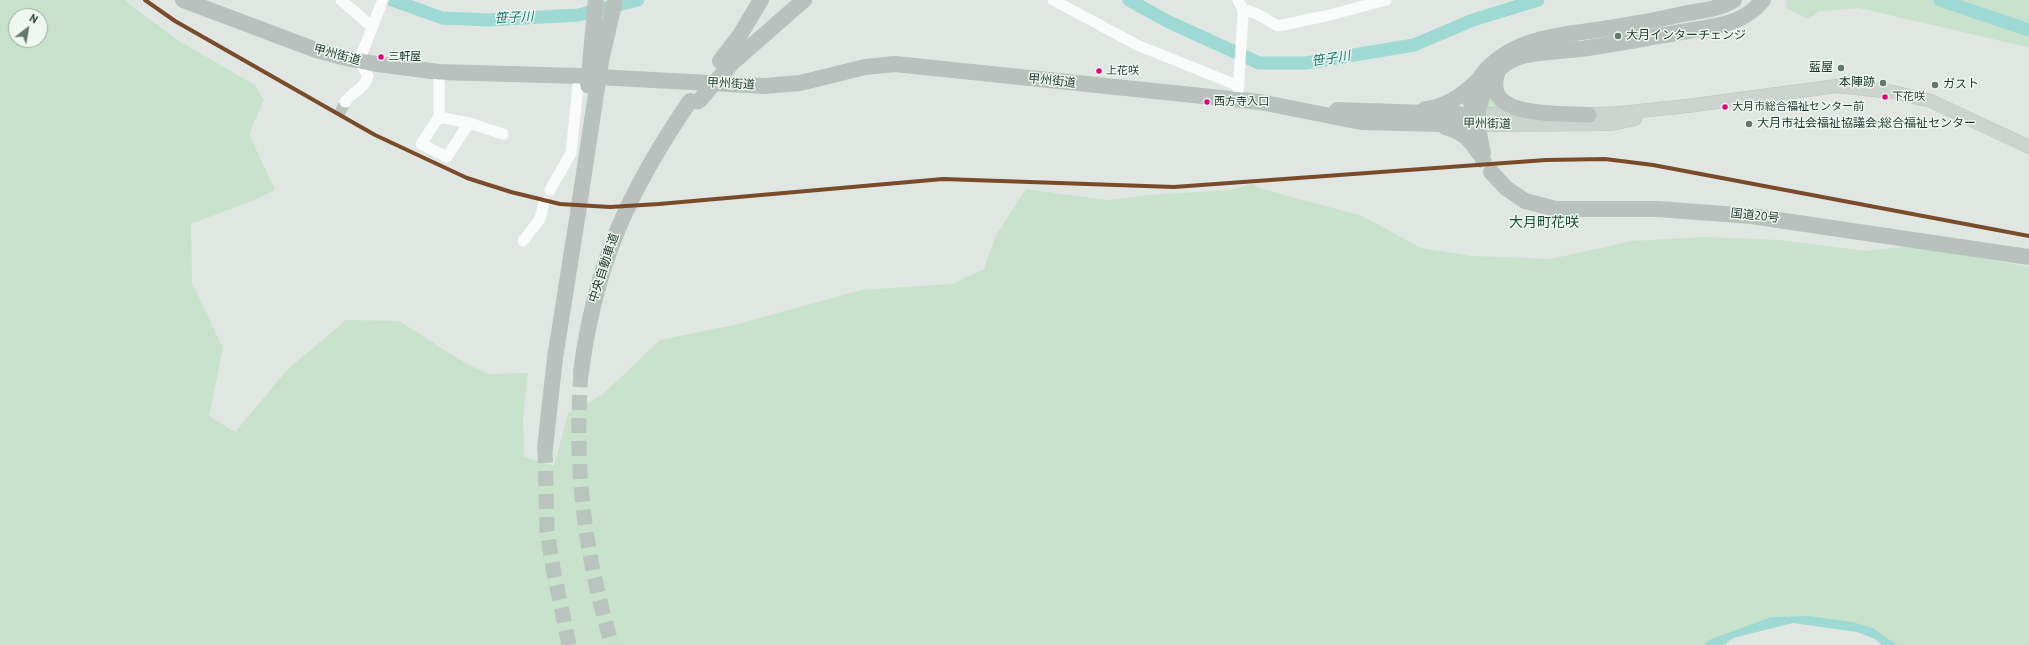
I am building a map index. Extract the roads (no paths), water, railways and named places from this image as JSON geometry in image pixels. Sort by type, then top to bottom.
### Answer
[{"type":"highway","name":"甲州街道","points":[[183,0],[316,50],[359,61],[439,72],[579,76],[765,86],[800,83],[865,67],[895,64],[1238,93],[1286,106],[1361,122],[1433,124],[1477,118]]},
{"type":"highway","points":[[577,213],[596,0]]},
{"type":"highway","points":[[546,448],[555,358],[577,213],[601,61],[615,0]]},
{"type":"highway","points":[[726,62],[761,0]]},
{"type":"highway","points":[[726,62],[804,0]]},
{"type":"highway","points":[[1649,22],[1723,0]]},
{"type":"highway","points":[[1377,112],[1438,106],[1461,95],[1504,54],[1531,41],[1649,22],[1713,9],[1734,0]]},
{"type":"highway","points":[[1649,22],[1689,21],[1718,17],[1734,12],[1751,0]]},
{"type":"highway","points":[[1477,118],[1484,92],[1498,70],[1511,60],[1527,55],[1652,38],[1733,22],[1751,12],[1763,0]]},
{"type":"highway","points":[[1652,38],[1687,39],[1737,30],[1757,20],[1774,0]]},
{"type":"highway","name":"中央自動車道","points":[[580,372],[593,302],[605,260],[623,216],[647,170],[694,102],[726,62]]},
{"type":"highway","points":[[1498,70],[1496,77],[1496,90],[1498,96],[1509,106],[1530,111],[1589,115]]},
{"type":"highway","points":[[1433,124],[1461,133],[1481,152],[1477,118],[1470,103],[1476,82]]},
{"type":"highway","name":"甲州街道","points":[[1286,106],[1477,118]]},
{"type":"highway","name":"国道20号","points":[[1491,172],[1506,188],[1525,201],[1556,209],[1658,209],[1751,216],[2029,257]]},
{"type":"main road","name":"甲州街道","points":[[1477,118],[1589,115],[1687,106],[1837,86],[1893,92],[1931,101],[2029,147]]},
{"type":"main road","name":"甲州街道","points":[[1477,118],[1611,124],[1687,106]]},
{"type":"street","points":[[340,0],[371,26]]},
{"type":"street","points":[[345,102],[367,82],[368,76],[359,61],[371,26],[383,0]]},
{"type":"street","points":[[1053,0],[1138,45],[1238,93],[1242,9],[1257,14],[1278,26],[1330,15],[1386,0]]},
{"type":"street","points":[[439,72],[438,117],[421,144],[447,157],[469,123]]},
{"type":"street","points":[[550,190],[571,153],[579,76]]},
{"type":"street","points":[[438,117],[469,123],[503,134]]},
{"type":"street","points":[[523,241],[540,219],[544,202]]},
{"type":"water","points":[[1809,616],[1852,622],[1873,628],[1897,645],[1882,645],[1875,639],[1857,632],[1793,623],[1733,638],[1724,645],[1704,645],[1711,639],[1771,617]]},
{"type":"waterway","name":"笹子川","points":[[392,0],[442,18],[489,20],[578,15],[638,0]]},
{"type":"waterway","name":"笹子川","points":[[1129,0],[1169,22],[1259,63],[1306,63],[1414,45],[1473,20],[1538,0]]},
{"type":"waterway","name":"笹子川","points":[[1940,0],[2029,30]]},
{"type":"tunnel","points":[[339,115],[345,102]]},
{"type":"tunnel","points":[[1478,152],[1491,172]]},
{"type":"tunnel","points":[[581,372],[579,442],[583,510],[594,577],[612,645]]},
{"type":"tunnel","points":[[545,448],[547,530],[553,568],[569,645]]},
{"type":"place","name":"大月インターチェンジ","points":[[1618,36]]},
{"type":"place","name":"三軒屋","points":[[381,57]]},
{"type":"place","name":"藍屋","points":[[1841,68]]},
{"type":"place","name":"上花咲","points":[[1099,71]]},
{"type":"place","name":"本陣跡","points":[[1883,83]]},
{"type":"place","name":"ガスト","points":[[1935,85]]},
{"type":"place","name":"下花咲","points":[[1885,97]]},
{"type":"place","name":"西方寺入口","points":[[1207,102]]},
{"type":"place","name":"大月市総合福祉センター前","points":[[1725,107]]},
{"type":"place","name":"大月市社会福祉協議会;総合福祉センター","points":[[1749,124]]},
{"type":"district","name":"大月町花咲","points":[[1544,223]]}]
